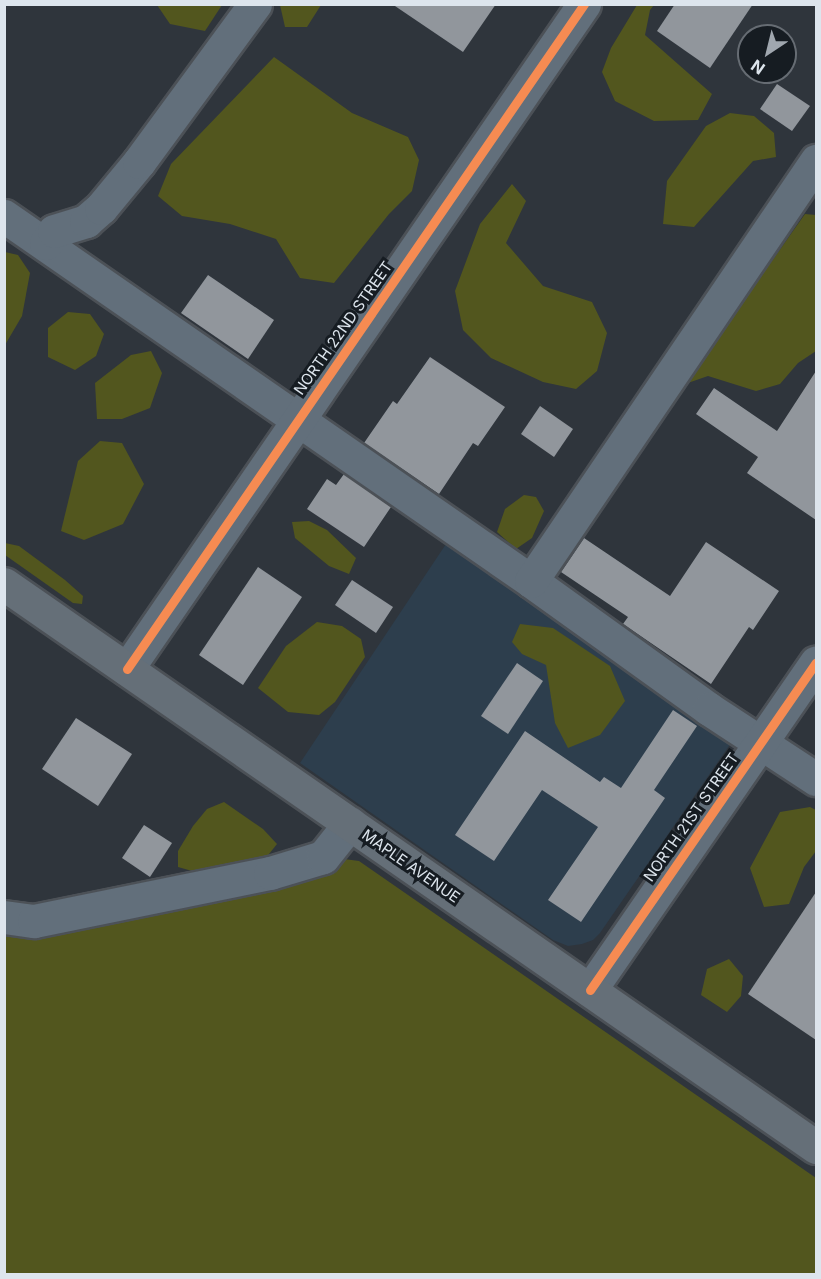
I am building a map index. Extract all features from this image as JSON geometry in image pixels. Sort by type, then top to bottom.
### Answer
[{"type":"main road","name":"MAPLE AVENUE","points":[[4,584],[816,1147]]},
{"type":"street","points":[[46,243],[54,231],[86,220],[101,208],[139,162],[255,4]]},
{"type":"street","name":"NORTH 22ND STREET","points":[[127,669],[584,4]]},
{"type":"street","points":[[531,581],[816,161]]},
{"type":"street","points":[[4,216],[531,581],[710,710],[816,779]]},
{"type":"street","name":"NORTH 21ST STREET","points":[[590,990],[816,662]]},
{"type":"street","points":[[4,917],[34,921],[270,873],[323,857],[350,823]]},
{"type":"shaded area","points":[[452,535],[730,734],[731,743],[600,933],[593,940],[582,944],[568,946],[553,940],[300,763]]},
{"type":"green space","points":[[280,4],[321,5],[307,27],[285,27]]},
{"type":"green space","points":[[157,5],[222,5],[205,31],[170,24]]},
{"type":"green space","points":[[637,5],[654,5],[650,10],[645,35],[712,94],[698,120],[654,121],[615,101],[602,72],[611,48]]},
{"type":"green space","points":[[274,57],[352,113],[408,137],[419,160],[412,191],[389,214],[334,283],[300,278],[276,239],[230,224],[182,216],[158,196],[171,164]]},
{"type":"green space","points":[[730,113],[754,116],[774,133],[776,157],[753,161],[694,227],[663,224],[667,181],[706,126]]},
{"type":"green space","points":[[512,184],[526,201],[506,243],[543,286],[592,302],[607,333],[597,371],[576,389],[543,382],[491,358],[463,330],[455,291],[480,224]]},
{"type":"green space","points":[[805,214],[816,215],[816,351],[798,363],[780,384],[756,391],[708,376],[685,384]]},
{"type":"green space","points":[[5,252],[18,255],[30,273],[22,316],[5,345]]},
{"type":"green space","points":[[68,312],[90,314],[104,334],[96,356],[75,370],[48,357],[48,328]]},
{"type":"green space","points":[[151,351],[162,373],[150,408],[122,419],[97,419],[95,383],[131,355]]},
{"type":"green space","points":[[100,441],[122,443],[144,484],[123,524],[84,540],[61,531],[78,461]]},
{"type":"green space","points":[[524,495],[536,497],[544,511],[532,538],[516,549],[497,532],[505,509]]},
{"type":"green space","points":[[309,521],[327,530],[356,558],[349,574],[329,566],[295,538],[292,522]]},
{"type":"green space","points":[[5,543],[19,546],[65,580],[83,596],[82,604],[73,603],[5,555]]},
{"type":"green space","points":[[317,622],[342,626],[361,639],[365,657],[335,702],[319,715],[288,712],[258,688],[286,646]]},
{"type":"green space","points":[[520,624],[553,628],[610,666],[625,701],[600,735],[568,748],[555,723],[546,665],[522,654],[512,642]]},
{"type":"green space","points":[[224,802],[263,829],[277,844],[261,864],[199,873],[178,867],[178,851],[193,826],[207,809]]},
{"type":"green space","points":[[810,807],[816,810],[816,851],[804,867],[789,904],[764,907],[750,868],[780,812]]},
{"type":"green space","points":[[344,859],[359,861],[816,1178],[816,1274],[5,1274],[5,924],[316,867]]},
{"type":"green space","points":[[729,959],[743,976],[741,996],[727,1012],[701,995],[707,969]]},
{"type":"building","points":[[392,4],[496,4],[463,52]]},
{"type":"building","points":[[675,4],[753,4],[740,24],[737,24],[737,28],[710,68],[657,31]]},
{"type":"building","points":[[777,84],[810,106],[792,131],[760,109]]},
{"type":"building","points":[[208,275],[274,320],[248,359],[181,313]]},
{"type":"building","points":[[430,357],[505,407],[478,446],[473,443],[439,494],[364,443],[393,401],[397,404]]},
{"type":"building","points":[[816,371],[816,520],[747,473],[758,457],[696,414],[714,388],[777,431]]},
{"type":"building","points":[[540,406],[573,429],[554,457],[521,434]]},
{"type":"building","points":[[344,474],[391,507],[364,547],[307,509],[327,479],[336,485]]},
{"type":"building","points":[[584,538],[670,596],[706,542],[779,591],[753,630],[749,627],[711,684],[623,624],[628,617],[561,572]]},
{"type":"building","points":[[258,567],[302,597],[243,685],[199,655]]},
{"type":"building","points":[[352,580],[393,607],[376,633],[335,605]]},
{"type":"building","points":[[517,663],[543,681],[508,734],[481,716]]},
{"type":"building","points":[[673,710],[697,726],[654,790],[665,798],[581,922],[548,900],[598,827],[542,790],[494,861],[455,835],[525,731],[600,782],[604,777],[621,788]]},
{"type":"building","points":[[76,718],[132,754],[98,806],[42,769]]},
{"type":"building","points":[[144,825],[172,843],[150,877],[122,858]]},
{"type":"building","points":[[816,892],[816,1040],[748,994]]},
{"type":"cycle path","points":[[127,669],[584,4]]},
{"type":"cycle path","points":[[590,990],[816,662]]}]
